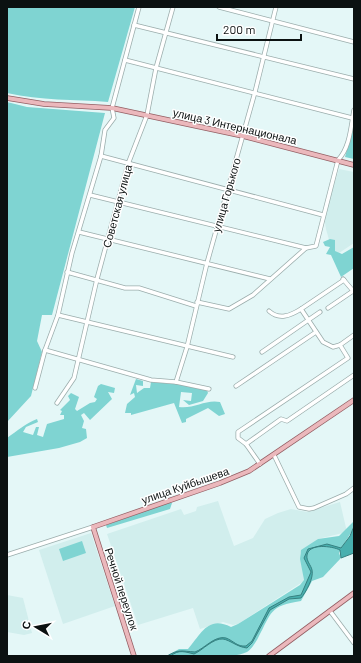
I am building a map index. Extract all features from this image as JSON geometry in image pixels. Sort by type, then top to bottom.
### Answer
[{"type":"main road","name":"улица 3 Интернационала","points":[[7,98],[44,104],[112,108],[243,136],[354,165]]},
{"type":"main road","name":"улица Куйбышева","points":[[93,527],[220,483],[260,464],[354,400]]},
{"type":"main road","name":"Речной переулок","points":[[93,527],[134,656]]},
{"type":"main road","points":[[269,656],[354,593]]},
{"type":"street","points":[[35,388],[45,350],[58,315],[67,272],[101,156],[106,130],[114,118],[112,108],[139,7]]},
{"type":"street","name":"Советская улица","points":[[56,403],[74,378],[97,279],[128,164],[147,115],[156,68],[173,7]]},
{"type":"street","points":[[219,7],[354,42]]},
{"type":"street","name":"улица Горького","points":[[176,382],[187,347],[206,263],[243,136],[276,7]]},
{"type":"street","points":[[134,25],[354,79]]},
{"type":"street","points":[[125,60],[352,118]]},
{"type":"street","points":[[90,195],[306,248],[316,246],[338,160],[343,155],[354,110]]},
{"type":"street","points":[[101,156],[323,215]]},
{"type":"street","points":[[79,232],[270,279]]},
{"type":"street","points":[[67,272],[97,279],[125,288],[139,288],[197,304],[229,309],[253,295],[306,248]]},
{"type":"street","points":[[269,311],[282,317],[301,309],[343,280],[354,291],[328,308]]},
{"type":"street","points":[[301,309],[327,346],[333,347],[340,345],[354,335]]},
{"type":"street","points":[[262,352],[320,312]]},
{"type":"street","points":[[58,315],[86,323],[112,327],[187,347],[233,357]]},
{"type":"street","points":[[236,386],[316,332]]},
{"type":"street","points":[[260,464],[246,444],[238,438],[238,432],[348,358],[340,345]]},
{"type":"street","points":[[45,350],[151,380],[176,382],[209,389]]},
{"type":"street","points":[[246,444],[282,419],[287,421],[354,375]]},
{"type":"street","points":[[274,455],[299,507],[309,510],[346,494],[354,488]]},
{"type":"street","name":"улица Куйбышева","points":[[7,555],[93,527]]},
{"type":"street","points":[[330,611],[354,643]]},
{"type":"shaded area","points":[[7,7],[135,7],[108,102],[45,99],[7,93]]},
{"type":"shaded area","points":[[7,102],[27,107],[105,113],[52,315],[42,315],[37,341],[42,352],[31,396],[7,422]]},
{"type":"shaded area","points":[[354,123],[354,159],[345,157]]},
{"type":"shaded area","points":[[339,169],[354,172],[354,243],[336,255],[331,247],[324,217]]},
{"type":"shaded area","points":[[330,239],[335,240],[335,251],[342,254],[354,247],[354,268],[341,277],[331,255],[326,254],[330,247],[325,246],[323,242]]},
{"type":"shaded area","points":[[136,379],[143,381],[143,386],[136,385],[137,393],[144,388],[150,388],[151,382],[176,384],[207,390],[208,393],[203,401],[189,405],[183,400],[191,401],[192,393],[181,392],[179,407],[190,407],[215,401],[220,402],[225,414],[219,416],[208,408],[186,419],[186,422],[182,423],[174,403],[131,415],[131,413],[125,413],[127,404],[135,397],[134,393],[130,395]]},
{"type":"shaded area","points":[[101,384],[115,388],[114,393],[108,392],[112,399],[90,420],[84,413],[81,415],[84,421],[82,428],[86,429],[87,438],[80,442],[59,448],[7,457],[7,438],[25,425],[37,419],[38,422],[26,427],[23,432],[33,435],[36,427],[39,427],[37,435],[43,437],[47,424],[64,419],[64,415],[60,415],[62,411],[60,410],[70,400],[68,396],[71,393],[79,397],[75,409],[77,411],[90,403],[95,402],[97,399],[94,397],[98,386]]},
{"type":"shaded area","points":[[218,501],[234,546],[253,538],[265,519],[278,513],[291,509],[307,512],[340,502],[347,532],[318,539],[300,553],[304,581],[238,624],[233,625],[223,622],[200,629],[193,608],[138,625],[107,534],[181,509],[184,515],[196,511],[197,507]]},
{"type":"shaded area","points":[[170,502],[172,503],[170,509],[107,528],[106,525]]},
{"type":"shaded area","points":[[354,521],[351,533],[339,553],[341,558],[323,577],[312,581],[301,601],[283,605],[277,608],[269,616],[256,642],[249,651],[231,656],[220,657],[167,656],[179,649],[188,649],[201,632],[211,625],[216,623],[231,627],[238,624],[300,585],[304,580],[300,559],[301,550],[318,539],[339,536]]},
{"type":"shaded area","points":[[354,526],[354,553],[341,558],[340,550],[332,547],[321,546],[309,551],[307,557],[312,573],[311,581],[301,598],[289,599],[270,610],[252,643],[247,648],[240,646],[246,646],[252,641],[269,608],[289,597],[301,595],[311,572],[304,558],[308,549],[327,544],[341,548],[350,536]]},
{"type":"shaded area","points":[[91,533],[115,606],[63,624],[39,550]]},
{"type":"shaded area","points":[[82,541],[86,553],[63,561],[59,549]]},
{"type":"shaded area","points":[[7,595],[23,598],[32,633],[24,635],[7,632]]},
{"type":"shaded area","points":[[218,638],[226,638],[240,646],[223,639],[219,639],[194,654],[176,652],[171,656],[167,656],[177,651],[195,652]]}]
